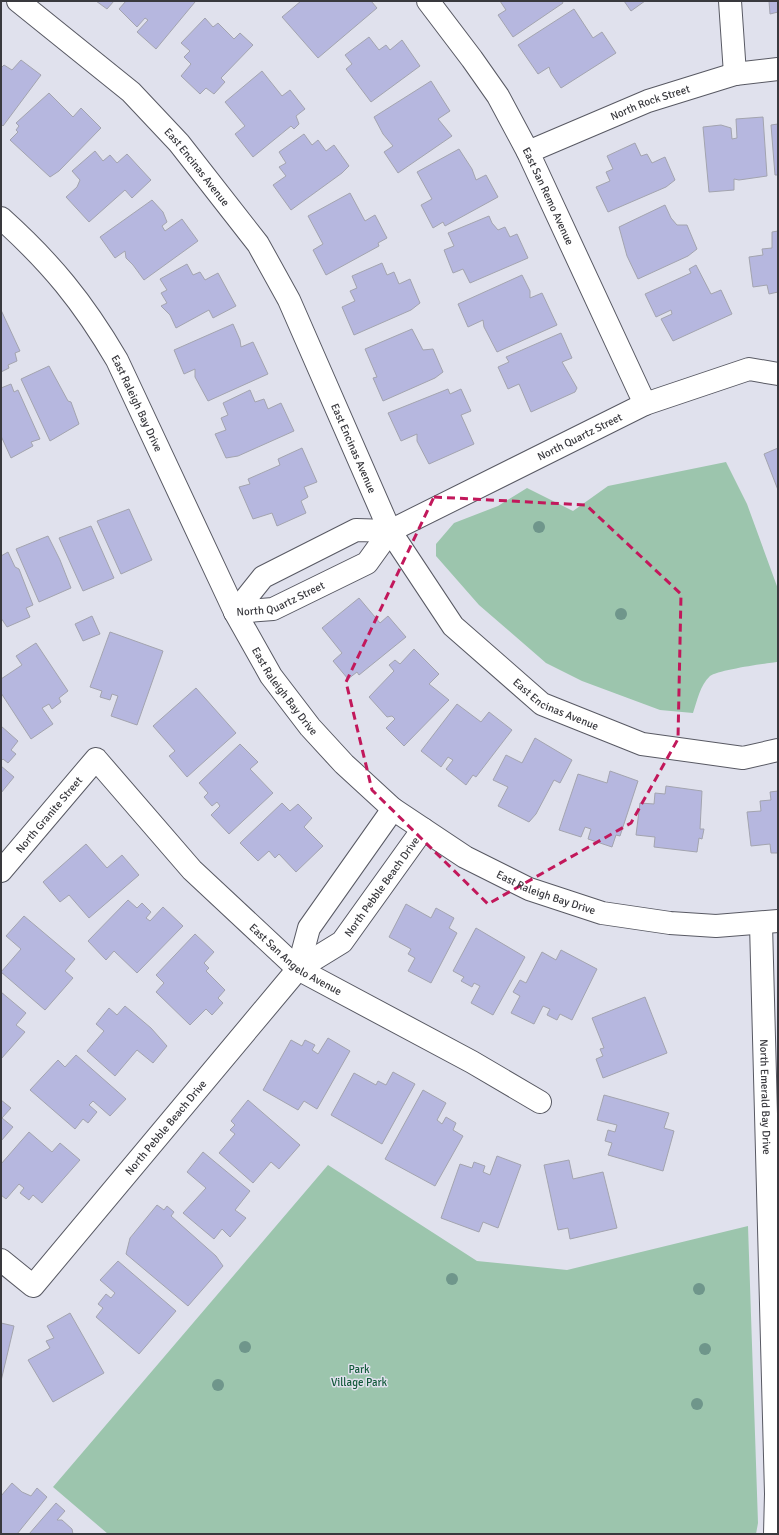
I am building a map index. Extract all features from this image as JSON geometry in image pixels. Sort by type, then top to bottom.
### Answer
[{"type":"street","name":"East Encinas Avenue","points":[[18,1],[131,92],[179,143],[258,244],[289,300],[390,531],[453,626],[542,704],[642,744],[743,758],[778,750]]},
{"type":"street","name":"East San Remo Avenue","points":[[428,1],[472,58],[498,96],[528,152],[645,404]]},
{"type":"street","points":[[730,1],[735,74]]},
{"type":"street","name":"North Rock Street","points":[[528,152],[648,101],[735,74],[778,69]]},
{"type":"street","name":"East Raleigh Bay Drive","points":[[1,218],[53,268],[96,324],[117,360],[235,612],[272,676],[310,727],[344,764],[392,809],[465,857],[529,888],[602,913],[670,923],[716,926],[770,922]]},
{"type":"street","name":"North Quartz Street","points":[[235,612],[273,609],[367,563],[390,531],[645,404],[749,369],[778,374]]},
{"type":"street","name":"North Quartz Street","points":[[235,612],[263,577],[356,530],[390,531]]},
{"type":"street","name":"North Granite Street","points":[[1,871],[96,759]]},
{"type":"street","name":"East San Angelo Avenue","points":[[96,759],[192,870],[298,969],[472,1062],[540,1102]]},
{"type":"street","name":"North Pebble Beach Drive","points":[[298,969],[309,928],[392,809]]},
{"type":"street","name":"North Pebble Beach Drive","points":[[1,1260],[33,1286],[298,969],[342,942],[423,829]]},
{"type":"street","name":"North Emerald Bay Drive","points":[[770,922],[776,1494],[775,1534]]},
{"type":"highlighted area","points":[[434,497],[586,505],[681,594],[678,739],[631,823],[488,904],[372,790],[346,682]]},
{"type":"green space","points":[[726,462],[747,504],[778,589],[778,662],[732,669],[710,676],[701,688],[693,713],[660,710],[582,681],[546,663],[479,605],[436,556],[436,544],[454,523],[498,506],[527,488],[573,511],[608,486]]},
{"type":"green space","name":"Park Village Park","points":[[328,1165],[477,1261],[567,1270],[748,1226],[758,1523],[756,1534],[108,1534],[53,1487]]},
{"type":"building","points":[[96,1],[114,1],[107,9]]},
{"type":"building","points":[[126,1],[195,2],[156,49],[137,32],[148,20],[145,18],[137,27],[119,9]]},
{"type":"building","points":[[301,1],[371,1],[377,8],[318,58],[282,17]]},
{"type":"building","points":[[500,1],[562,1],[563,3],[513,37],[498,15],[506,10]]},
{"type":"building","points":[[624,1],[645,1],[631,11]]},
{"type":"building","points":[[769,1],[778,1],[778,12],[770,14]]},
{"type":"building","points":[[574,9],[593,38],[602,32],[616,53],[561,88],[551,73],[549,67],[538,74],[518,45]]},
{"type":"building","points":[[205,18],[213,27],[218,23],[234,39],[240,33],[253,45],[221,78],[225,82],[214,94],[206,88],[200,94],[181,76],[191,64],[184,57],[190,51],[181,43]]},
{"type":"building","points":[[369,37],[379,50],[386,45],[390,50],[402,40],[420,66],[371,102],[346,69],[352,64],[345,55]]},
{"type":"building","points":[[21,60],[41,75],[3,126],[1,124],[1,68],[4,65],[12,70]]},
{"type":"building","points":[[262,71],[282,96],[290,90],[305,109],[296,116],[299,124],[294,129],[291,126],[253,157],[235,134],[245,126],[225,102]]},
{"type":"building","points":[[431,81],[450,111],[438,119],[452,136],[398,173],[384,152],[393,146],[383,134],[374,117]]},
{"type":"building","points":[[49,93],[73,117],[81,108],[101,128],[59,171],[50,177],[10,140],[18,132],[16,130],[19,126],[16,123]]},
{"type":"building","points":[[763,117],[767,176],[739,180],[734,179],[734,190],[709,192],[703,127],[721,125],[731,128],[732,139],[737,138],[736,119]]},
{"type":"building","points":[[778,124],[778,175],[775,175],[771,125]]},
{"type":"building","points":[[304,134],[312,145],[318,140],[326,151],[334,145],[349,166],[342,173],[291,210],[273,185],[286,176],[279,167],[286,163],[279,152]]},
{"type":"building","points":[[635,143],[641,156],[647,154],[652,163],[665,157],[675,180],[666,187],[608,212],[596,187],[610,181],[606,172],[613,169],[607,156]]},
{"type":"building","points":[[459,149],[472,169],[476,180],[486,175],[498,197],[445,226],[443,222],[433,228],[421,205],[432,199],[417,172]]},
{"type":"building","points":[[95,151],[103,161],[110,155],[117,163],[127,154],[151,180],[132,198],[125,190],[89,222],[66,197],[77,187],[80,180],[72,171]]},
{"type":"building","points":[[350,193],[365,221],[375,215],[387,238],[378,243],[379,246],[326,275],[313,250],[323,244],[308,216]]},
{"type":"building","points":[[152,200],[163,212],[167,222],[162,226],[165,231],[182,219],[198,241],[144,280],[126,258],[125,251],[115,258],[100,237]]},
{"type":"building","points":[[665,205],[671,218],[677,225],[687,225],[697,249],[688,256],[638,279],[627,256],[619,227]]},
{"type":"building","points":[[489,216],[492,223],[498,230],[505,227],[510,237],[517,234],[528,258],[470,283],[463,269],[453,273],[444,250],[454,246],[448,233]]},
{"type":"building","points":[[778,231],[778,292],[769,294],[767,285],[753,287],[749,257],[763,255],[762,249],[772,248],[772,232]]},
{"type":"building","points":[[382,263],[387,275],[394,272],[399,284],[410,279],[420,303],[411,310],[354,335],[342,307],[355,301],[350,291],[357,288],[352,276]]},
{"type":"building","points":[[187,264],[193,275],[200,272],[205,280],[218,273],[236,306],[213,318],[209,310],[176,328],[170,315],[161,306],[167,303],[161,293],[167,290],[160,279]]},
{"type":"building","points":[[696,265],[711,294],[721,290],[732,314],[673,341],[661,319],[672,314],[671,310],[656,317],[645,294],[691,273],[689,269]]},
{"type":"building","points":[[522,275],[530,291],[530,298],[542,293],[557,325],[497,352],[484,327],[483,320],[468,327],[458,304]]},
{"type":"building","points":[[1,310],[20,351],[15,353],[17,361],[8,365],[9,368],[1,372]]},
{"type":"building","points":[[233,324],[240,340],[241,347],[253,342],[268,374],[208,401],[195,377],[195,369],[184,374],[174,350]]},
{"type":"building","points":[[412,329],[423,350],[433,349],[443,372],[435,378],[383,401],[373,378],[377,377],[365,349]]},
{"type":"building","points":[[561,333],[572,358],[562,362],[577,388],[575,392],[531,412],[519,384],[508,389],[498,367],[509,362],[506,357]]},
{"type":"building","points":[[49,366],[68,401],[71,402],[79,424],[50,441],[21,379]]},
{"type":"building","points":[[11,384],[14,392],[18,390],[40,439],[31,442],[33,446],[11,458],[1,436],[1,388]]},
{"type":"building","points":[[448,389],[450,394],[461,389],[471,411],[461,415],[474,444],[429,464],[417,441],[417,434],[401,441],[388,413]]},
{"type":"building","points":[[250,390],[255,402],[264,399],[268,409],[281,403],[294,431],[238,456],[226,458],[215,434],[226,430],[221,418],[228,415],[223,403]]},
{"type":"building","points":[[302,448],[317,482],[304,487],[308,497],[301,501],[306,513],[277,526],[272,513],[253,519],[239,487],[250,484],[248,479],[280,465],[278,459]]},
{"type":"building","points":[[778,448],[778,490],[764,454]]},
{"type":"building","points":[[129,509],[152,560],[121,574],[97,521]]},
{"type":"building","points":[[91,526],[114,578],[83,591],[59,538]]},
{"type":"building","points":[[48,536],[60,560],[71,588],[39,602],[16,549]]},
{"type":"building","points":[[8,552],[15,567],[19,569],[33,605],[26,608],[30,617],[7,627],[1,618],[1,556]]},
{"type":"building","points":[[359,598],[380,623],[388,616],[406,637],[359,675],[357,672],[348,679],[333,661],[342,653],[322,628]]},
{"type":"building","points":[[92,616],[100,634],[83,641],[75,624]]},
{"type":"building","points":[[110,632],[163,651],[137,725],[111,716],[118,696],[112,694],[110,700],[100,697],[102,691],[90,687]]},
{"type":"building","points":[[36,643],[68,691],[59,698],[61,702],[52,709],[49,704],[42,708],[53,724],[31,739],[1,693],[1,679],[22,665],[16,656]]},
{"type":"building","points":[[414,649],[439,674],[429,684],[449,700],[404,746],[386,728],[395,719],[392,716],[387,717],[369,697],[394,671],[389,665],[395,660],[400,664]]},
{"type":"building","points":[[196,688],[236,733],[187,777],[169,756],[175,751],[153,726]]},
{"type":"building","points":[[457,704],[481,722],[489,712],[512,730],[476,777],[473,775],[466,785],[446,769],[453,760],[448,757],[441,767],[421,751]]},
{"type":"building","points":[[1,726],[18,741],[11,750],[16,754],[8,763],[3,759],[1,761]]},
{"type":"building","points":[[535,738],[572,760],[560,783],[554,780],[536,814],[529,822],[498,806],[508,787],[493,780],[506,755],[522,763]]},
{"type":"building","points":[[240,744],[258,762],[250,769],[273,793],[229,834],[211,815],[220,806],[217,802],[212,806],[204,797],[208,793],[199,783]]},
{"type":"building","points":[[1,766],[14,777],[1,793]]},
{"type":"building","points":[[610,771],[638,781],[620,836],[616,835],[612,847],[588,839],[591,829],[585,827],[581,837],[559,830],[578,774],[607,783]]},
{"type":"building","points":[[666,786],[702,791],[700,829],[704,829],[702,839],[699,838],[697,852],[654,847],[655,837],[636,835],[640,803],[654,804],[655,793],[665,794]]},
{"type":"building","points":[[778,791],[778,853],[771,853],[770,844],[751,846],[747,812],[761,811],[760,801],[771,800],[770,792]]},
{"type":"building","points":[[282,803],[290,811],[298,804],[312,818],[304,827],[323,846],[296,872],[279,854],[275,858],[269,851],[258,861],[240,843]]},
{"type":"building","points":[[86,844],[107,868],[122,855],[139,875],[89,918],[69,895],[60,902],[43,882]]},
{"type":"building","points":[[128,900],[137,908],[142,903],[151,912],[146,918],[150,921],[163,907],[183,926],[137,973],[114,951],[106,960],[88,941]]},
{"type":"building","points":[[406,904],[431,918],[436,908],[454,918],[449,928],[457,933],[431,983],[408,971],[415,958],[408,954],[411,949],[389,937]]},
{"type":"building","points":[[24,916],[75,959],[65,971],[73,978],[45,1010],[1,972],[21,949],[6,936]]},
{"type":"building","points":[[476,928],[525,957],[493,1015],[471,1003],[480,986],[474,983],[472,987],[461,981],[464,977],[453,971]]},
{"type":"building","points":[[195,934],[214,952],[204,963],[209,968],[206,971],[225,990],[218,998],[223,1003],[212,1015],[206,1009],[190,1025],[156,992],[164,983],[156,975]]},
{"type":"building","points":[[561,950],[597,969],[572,1020],[560,1014],[557,1020],[547,1015],[550,1009],[543,1006],[534,1024],[511,1013],[520,996],[513,992],[520,980],[526,983],[542,952],[556,960]]},
{"type":"building","points":[[1,992],[26,1013],[16,1025],[25,1032],[1,1059]]},
{"type":"building","points":[[645,997],[667,1053],[603,1078],[596,1059],[603,1056],[600,1049],[604,1048],[592,1018]]},
{"type":"building","points":[[125,1006],[151,1028],[167,1046],[153,1063],[137,1050],[115,1076],[87,1051],[104,1031],[96,1024],[109,1008],[117,1015]]},
{"type":"building","points":[[328,1038],[350,1051],[317,1109],[304,1101],[298,1110],[263,1090],[291,1040],[302,1046],[305,1040],[315,1045],[312,1050],[318,1054]]},
{"type":"building","points":[[76,1055],[126,1099],[110,1116],[93,1101],[89,1105],[97,1112],[88,1123],[83,1119],[75,1129],[30,1090],[58,1060],[65,1067]]},
{"type":"building","points":[[393,1072],[415,1084],[382,1144],[331,1115],[354,1073],[376,1085],[378,1081],[386,1085]]},
{"type":"building","points":[[423,1090],[446,1103],[437,1120],[442,1124],[446,1117],[456,1123],[453,1130],[463,1136],[435,1186],[385,1159]]},
{"type":"building","points":[[604,1095],[669,1113],[664,1128],[674,1131],[663,1171],[608,1155],[612,1143],[605,1141],[608,1130],[615,1132],[617,1125],[597,1120]]},
{"type":"building","points":[[1,1100],[11,1108],[2,1118],[13,1127],[1,1141]]},
{"type":"building","points":[[248,1100],[300,1145],[279,1169],[271,1162],[253,1183],[219,1153],[235,1134],[230,1130],[235,1125],[231,1121]]},
{"type":"building","points":[[29,1132],[52,1152],[60,1143],[80,1160],[42,1203],[33,1195],[29,1200],[20,1193],[24,1188],[19,1184],[6,1199],[1,1195],[1,1164]]},
{"type":"building","points":[[203,1152],[250,1191],[235,1210],[246,1218],[230,1237],[222,1229],[214,1239],[183,1213],[206,1188],[187,1172]]},
{"type":"building","points":[[497,1156],[521,1165],[498,1228],[483,1222],[479,1232],[441,1218],[460,1164],[472,1168],[474,1162],[485,1166],[483,1172],[490,1175]]},
{"type":"building","points":[[569,1160],[573,1179],[603,1172],[617,1228],[570,1239],[568,1228],[558,1230],[544,1165]]},
{"type":"building","points":[[157,1205],[164,1210],[167,1206],[174,1212],[171,1216],[216,1256],[223,1266],[188,1306],[126,1254],[130,1238]]},
{"type":"building","points":[[118,1261],[176,1311],[139,1354],[96,1317],[103,1308],[98,1304],[106,1294],[111,1298],[115,1293],[100,1280]]},
{"type":"building","points":[[70,1313],[104,1373],[53,1402],[28,1360],[50,1348],[46,1341],[54,1338],[47,1326]]},
{"type":"building","points":[[1,1323],[14,1326],[1,1381]]},
{"type":"building","points":[[12,1483],[22,1492],[31,1496],[37,1488],[47,1497],[17,1534],[1,1534],[1,1496]]},
{"type":"building","points":[[56,1503],[65,1511],[57,1520],[62,1520],[72,1529],[73,1534],[29,1534]]}]
